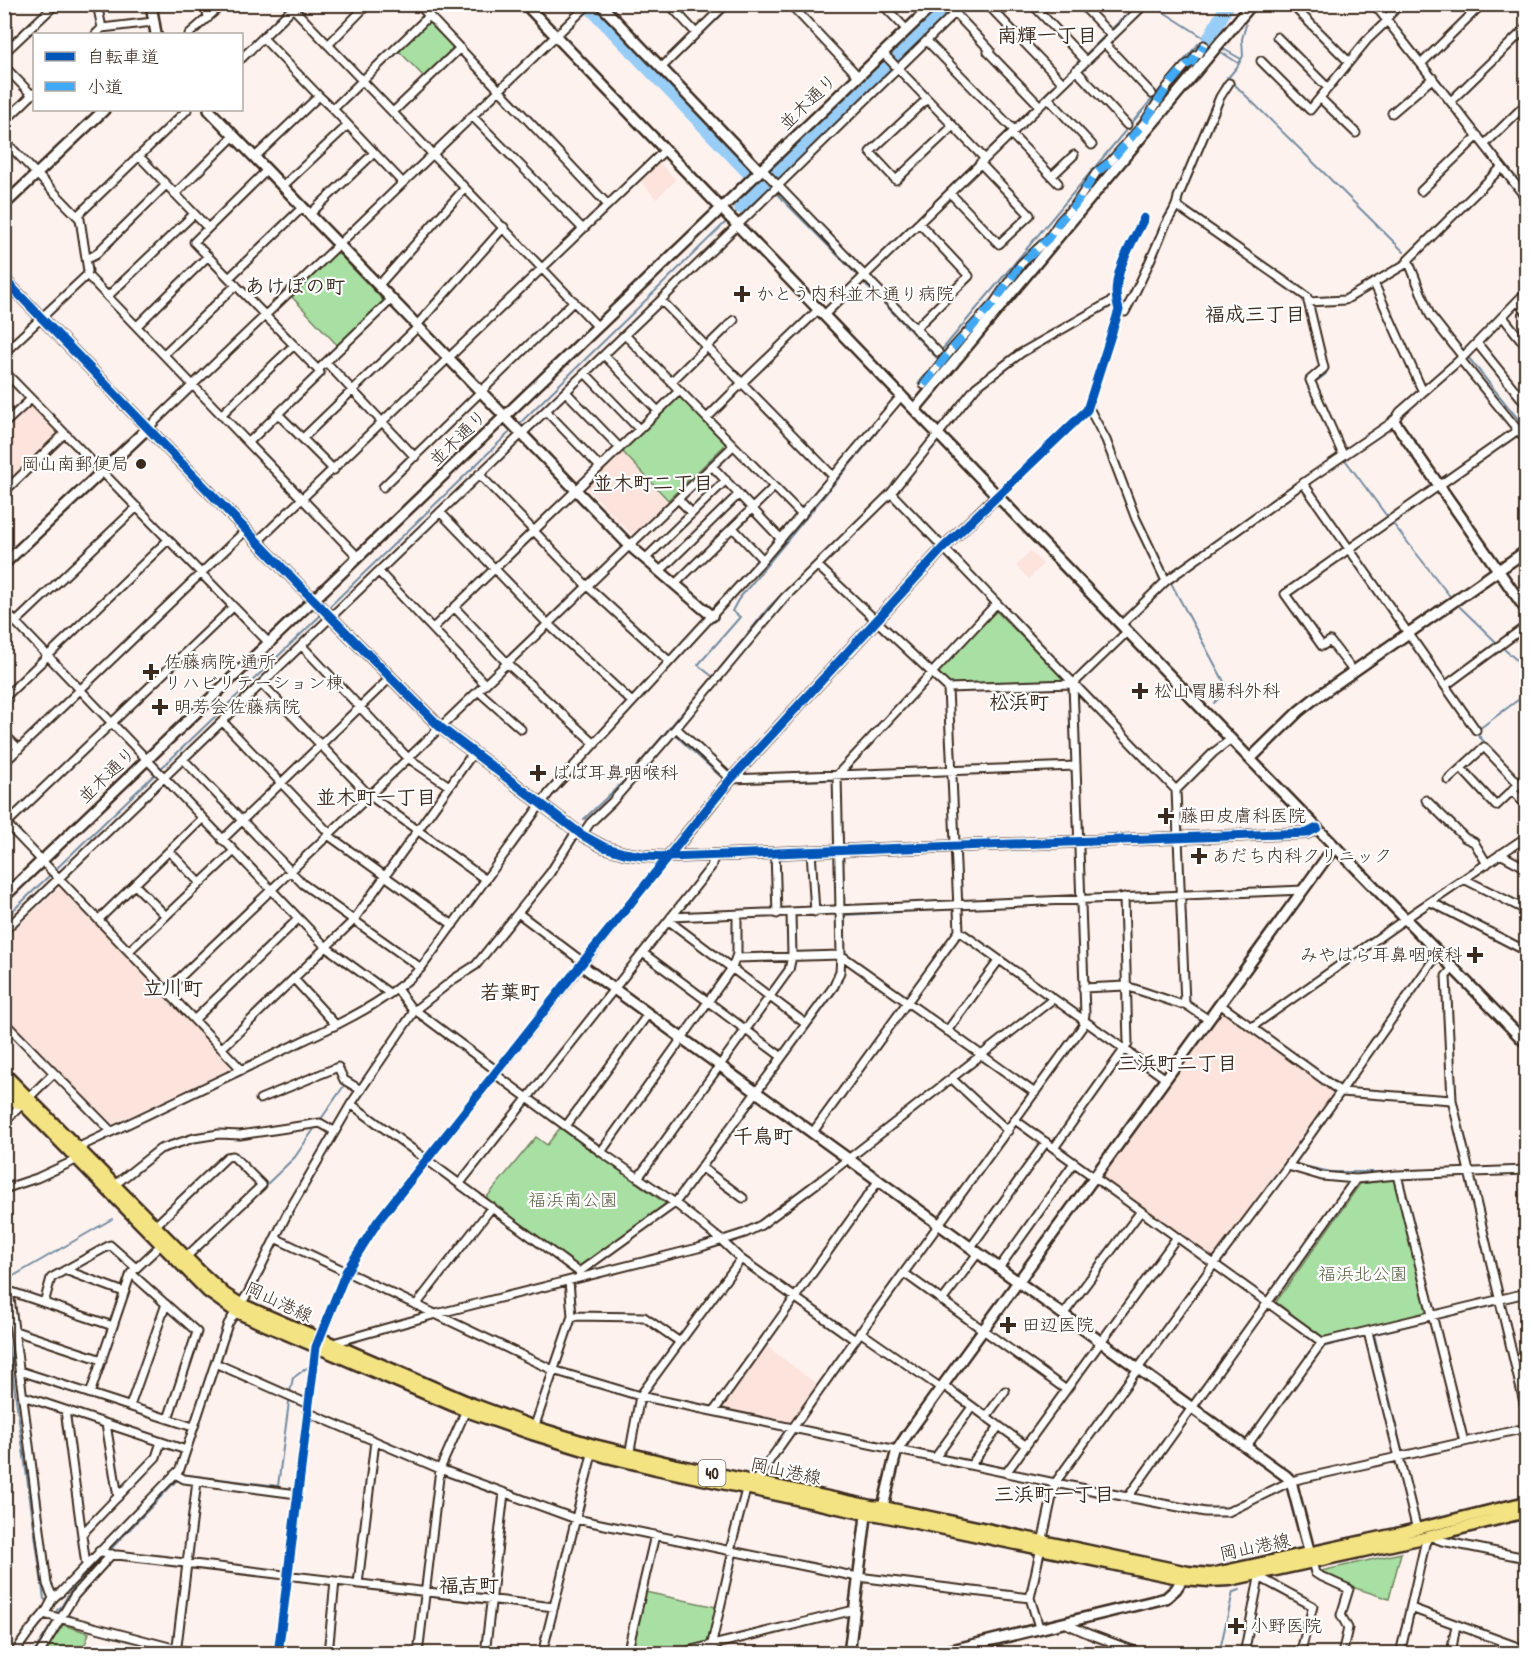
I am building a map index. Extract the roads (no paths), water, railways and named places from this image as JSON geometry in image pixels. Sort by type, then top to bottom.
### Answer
[{"type":"main road","name":"岡山港線","points":[[4,1073],[26,1101],[152,1229],[183,1260],[238,1308],[468,1407],[533,1431],[593,1449],[750,1485],[1185,1575],[1260,1571],[1311,1557],[1527,1512]]},
{"type":"main road","name":"岡山港線","points":[[4,1085],[26,1101]]},
{"type":"main road","points":[[4,1099],[26,1101]]},
{"type":"main road","name":"岡山港線","points":[[1422,1535],[1527,1502]]},
{"type":"street","points":[[4,53],[56,4]]},
{"type":"street","points":[[98,4],[102,28]]},
{"type":"street","points":[[151,4],[156,33]]},
{"type":"street","points":[[206,4],[208,18]]},
{"type":"street","points":[[190,33],[223,4]]},
{"type":"street","points":[[328,45],[369,4]]},
{"type":"street","points":[[418,4],[608,205]]},
{"type":"street","points":[[525,4],[1250,759],[1527,1043]]},
{"type":"street","points":[[600,4],[763,171],[775,187],[938,352]]},
{"type":"street","points":[[669,4],[696,33]]},
{"type":"street","points":[[661,68],[726,4]]},
{"type":"street","points":[[790,4],[859,77]]},
{"type":"street","points":[[882,4],[907,30]]},
{"type":"street","points":[[4,931],[58,876],[184,760],[302,646],[327,614],[379,572],[479,474],[515,425],[546,411],[964,4]]},
{"type":"street","points":[[987,4],[1061,81]]},
{"type":"street","points":[[1032,4],[1084,59]]},
{"type":"street","points":[[1081,4],[1110,34]]},
{"type":"street","points":[[915,409],[1252,4]]},
{"type":"street","points":[[1291,4],[1349,62]]},
{"type":"street","points":[[1374,4],[1388,18],[1433,78],[1453,99],[1478,135],[1487,142],[1502,167],[1527,198]]},
{"type":"street","points":[[1261,61],[1310,110],[1367,40],[1400,4]]},
{"type":"street","points":[[1423,62],[1482,4]]},
{"type":"street","name":"並木通り","points":[[4,897],[46,864],[151,764],[358,557],[515,425],[598,327],[723,211],[859,77],[885,55],[932,5]]},
{"type":"street","points":[[706,418],[919,224],[1037,103],[1048,98],[1061,81],[1077,70],[1084,59],[1105,44],[1110,34],[1144,5]]},
{"type":"street","points":[[243,57],[293,6],[598,327]]},
{"type":"street","points":[[4,564],[266,316],[587,6]]},
{"type":"street","points":[[955,13],[990,50],[988,52],[1037,103]]},
{"type":"street","points":[[333,109],[429,16]]},
{"type":"street","points":[[97,33],[102,28],[153,22]]},
{"type":"street","points":[[1453,99],[1527,28]]},
{"type":"street","points":[[1277,37],[1328,88]]},
{"type":"street","points":[[263,38],[403,183]]},
{"type":"street","points":[[927,40],[1012,130],[1058,183]]},
{"type":"street","points":[[1105,44],[1152,94]]},
{"type":"street","points":[[924,385],[952,349],[994,303],[1015,270],[1048,239],[1060,220],[1079,200],[1096,173],[1110,162],[1144,123],[1168,86],[1186,65],[1192,62],[1204,45]]},
{"type":"street","points":[[393,112],[460,48]]},
{"type":"street","points":[[885,55],[953,126],[1030,214],[999,244],[950,193]]},
{"type":"street","points":[[4,66],[33,94],[4,122]]},
{"type":"street","points":[[1077,70],[1127,125]]},
{"type":"street","points":[[1392,113],[1433,78]]},
{"type":"street","points":[[278,1653],[307,1408],[321,1343],[346,1272],[378,1221],[731,779],[944,548],[1087,410],[1122,311],[1143,279],[1167,222],[1177,206],[1178,196],[1228,83]]},
{"type":"street","points":[[255,157],[319,96]]},
{"type":"street","points":[[1048,98],[1092,145]]},
{"type":"street","points":[[1320,98],[1356,133]]},
{"type":"street","points":[[927,99],[870,152],[896,180],[953,126]]},
{"type":"street","points":[[1487,142],[1527,104]]},
{"type":"street","points":[[4,205],[103,111]]},
{"type":"street","points":[[78,216],[186,111]]},
{"type":"street","points":[[210,111],[629,545],[712,616]]},
{"type":"street","points":[[472,116],[583,229]]},
{"type":"street","points":[[282,186],[348,125]]},
{"type":"street","points":[[1421,191],[1478,135]]},
{"type":"street","points":[[175,194],[234,136]]},
{"type":"street","points":[[4,140],[80,219],[87,259],[87,275],[358,557]]},
{"type":"street","points":[[257,542],[665,150]]},
{"type":"street","points":[[229,278],[374,153]]},
{"type":"street","points":[[1052,176],[1074,155]]},
{"type":"street","points":[[139,156],[208,228]]},
{"type":"street","points":[[1502,167],[1408,260],[1430,315],[1527,440]]},
{"type":"street","points":[[249,442],[320,373],[194,242],[267,170]]},
{"type":"street","points":[[87,259],[95,255],[166,185]]},
{"type":"street","points":[[379,285],[465,188]]},
{"type":"street","points":[[1177,206],[1307,297],[1324,368],[1310,380],[1343,455]]},
{"type":"street","points":[[108,296],[194,214]]},
{"type":"street","points":[[1122,311],[1115,299],[1116,279],[1144,218]]},
{"type":"street","points":[[915,329],[969,276],[919,224]]},
{"type":"street","points":[[303,438],[418,326],[504,228]]},
{"type":"street","points":[[137,326],[208,256]]},
{"type":"street","points":[[1308,302],[1345,300],[1410,262]]},
{"type":"street","points":[[4,353],[87,275]]},
{"type":"street","points":[[4,279],[327,614],[440,727],[579,834],[604,847],[643,856],[668,857],[1178,838],[1307,832],[1317,828]]},
{"type":"street","points":[[1374,283],[1423,392]]},
{"type":"street","points":[[164,354],[236,285]]},
{"type":"street","points":[[715,1653],[712,1643],[731,1550],[750,1485],[1008,1131],[1085,1018],[1074,684],[1166,581],[1394,421],[1400,412],[1462,358],[1527,292]]},
{"type":"street","points":[[318,370],[392,299]]},
{"type":"street","points":[[14,1653],[34,1624],[52,1616],[74,1596],[106,1553],[178,1476],[228,1323],[334,1131],[415,1011],[454,979],[476,965],[579,834],[612,802],[676,728],[757,628],[784,598],[891,493],[976,387],[1005,363],[1115,299]]},
{"type":"street","points":[[661,300],[833,476]]},
{"type":"street","points":[[1518,301],[1527,312]]},
{"type":"street","points":[[383,487],[574,302]]},
{"type":"street","points":[[1503,317],[1527,346]]},
{"type":"street","points":[[671,382],[734,320]]},
{"type":"street","points":[[625,335],[801,515]]},
{"type":"street","points":[[1477,343],[1527,404]]},
{"type":"street","points":[[222,414],[294,345]]},
{"type":"street","points":[[604,355],[658,411]]},
{"type":"street","points":[[326,362],[414,457]]},
{"type":"street","points":[[4,371],[270,644]]},
{"type":"street","points":[[585,373],[639,429]]},
{"type":"street","points":[[433,628],[679,391]]},
{"type":"street","points":[[566,392],[620,448]]},
{"type":"street","points":[[4,1189],[37,1178],[111,1131],[336,1025],[397,988],[421,968],[549,793],[763,560],[902,395]]},
{"type":"street","points":[[4,424],[31,399]]},
{"type":"street","points":[[1087,410],[1091,412],[1106,440],[1136,519],[1166,581]]},
{"type":"street","points":[[546,411],[600,467]]},
{"type":"street","points":[[278,414],[334,470]]},
{"type":"street","points":[[1394,421],[1527,610]]},
{"type":"street","points":[[1354,672],[1330,641],[1322,646],[1285,594],[1518,430]]},
{"type":"street","points":[[4,492],[64,434]]},
{"type":"street","points":[[167,990],[733,446]]},
{"type":"street","points":[[712,466],[781,538]]},
{"type":"street","points":[[479,474],[586,585],[669,661]]},
{"type":"street","points":[[645,559],[726,480]]},
{"type":"street","points":[[1303,483],[1476,730]]},
{"type":"street","points":[[675,584],[774,487]]},
{"type":"street","points":[[891,493],[1176,790],[1185,1004]]},
{"type":"street","points":[[660,571],[739,494]]},
{"type":"street","points":[[678,499],[692,513]]},
{"type":"street","points":[[16,622],[137,507]]},
{"type":"street","points":[[440,512],[547,623],[632,702]]},
{"type":"street","points":[[733,528],[763,560]]},
{"type":"street","points":[[4,763],[246,530]]},
{"type":"street","points":[[4,698],[168,540]]},
{"type":"street","points":[[1250,759],[1299,711],[1527,551]]},
{"type":"street","points":[[813,1132],[959,931],[948,688],[818,566]]},
{"type":"street","points":[[379,572],[485,684]]},
{"type":"street","points":[[321,1343],[569,1281],[675,1203],[704,1169],[756,1091],[838,980],[841,955],[837,775],[996,604]]},
{"type":"street","points":[[233,607],[5,823],[242,1070]]},
{"type":"street","points":[[454,607],[507,663],[595,744]]},
{"type":"street","points":[[4,610],[326,948],[389,993]]},
{"type":"street","points":[[1444,686],[1527,626]]},
{"type":"street","points":[[302,646],[408,758],[449,786]]},
{"type":"street","points":[[222,840],[390,678]]},
{"type":"street","points":[[262,684],[369,795],[486,880]]},
{"type":"street","points":[[948,688],[1074,684]]},
{"type":"street","points":[[478,691],[521,729]]},
{"type":"street","points":[[223,722],[329,834],[453,925]]},
{"type":"street","points":[[676,728],[731,779],[1076,766]]},
{"type":"street","points":[[4,734],[19,749]]},
{"type":"street","points":[[1176,790],[1213,753],[1231,739]]},
{"type":"street","points":[[1448,780],[1461,768],[1484,747],[1519,784],[1496,806],[1461,768]]},
{"type":"street","points":[[222,1048],[353,921],[472,753]]},
{"type":"street","points":[[184,760],[303,884],[421,968]]},
{"type":"street","points":[[1512,790],[1527,806]]},
{"type":"street","points":[[1426,800],[1465,838],[1474,842],[1487,864]]},
{"type":"street","points":[[99,919],[202,819]]},
{"type":"street","points":[[1252,1027],[1527,837]]},
{"type":"street","points":[[849,1653],[858,1577],[875,1511],[897,1450],[1336,847]]},
{"type":"street","points":[[169,851],[200,883]]},
{"type":"street","points":[[811,851],[815,912]]},
{"type":"street","points":[[129,951],[233,852]]},
{"type":"street","points":[[775,852],[777,914]]},
{"type":"street","points":[[460,1183],[711,867],[716,854]]},
{"type":"street","points":[[1500,854],[1527,868]]},
{"type":"street","points":[[1464,879],[1527,910]]},
{"type":"street","points":[[135,885],[166,916]]},
{"type":"street","points":[[670,919],[957,908],[1081,899],[1304,890]]},
{"type":"street","points":[[1054,1148],[1127,1047],[1124,897]]},
{"type":"street","points":[[1431,902],[1527,951]]},
{"type":"street","points":[[518,913],[648,1014],[1291,1481],[1318,1575],[1349,1589],[1341,1615],[1348,1628],[1342,1653]]},
{"type":"street","points":[[638,1178],[789,970],[792,956],[791,913]]},
{"type":"street","points":[[601,1152],[732,968],[736,958],[737,915]]},
{"type":"street","points":[[195,1019],[298,919]]},
{"type":"street","points":[[670,919],[806,1024]]},
{"type":"street","points":[[959,931],[1053,999],[1127,1047],[1166,1079]]},
{"type":"street","points":[[643,953],[782,1057]]},
{"type":"street","points":[[736,958],[841,955],[1035,1093]]},
{"type":"street","points":[[1039,1627],[1030,1598],[1055,1483],[1289,1166],[1432,962],[1440,955]]},
{"type":"street","points":[[947,1031],[999,960]]},
{"type":"street","points":[[1453,968],[1446,976],[1452,1100],[1527,1411]]},
{"type":"street","points":[[294,979],[336,1025]]},
{"type":"street","points":[[1083,988],[1126,986],[1185,1004],[1209,1020]]},
{"type":"street","points":[[397,988],[415,1011],[528,1098],[675,1203],[741,1259],[855,1340]]},
{"type":"street","points":[[580,1275],[698,1248],[745,1233],[761,1225],[1053,999]]},
{"type":"street","points":[[1221,1005],[1341,1092],[1452,1100]]},
{"type":"street","points":[[566,1126],[648,1014]]},
{"type":"street","points":[[4,1022],[111,1131]]},
{"type":"street","points":[[260,1099],[338,1067],[344,1080],[361,1090]]},
{"type":"street","points":[[4,1122],[54,1073]]},
{"type":"street","points":[[952,1079],[1008,1131]]},
{"type":"street","points":[[351,1104],[460,1183],[580,1275]]},
{"type":"street","points":[[1015,1120],[1141,1210],[1321,1344]]},
{"type":"street","points":[[111,1187],[160,1149],[172,1144],[219,1134],[240,1136],[317,1124],[334,1131]]},
{"type":"street","points":[[942,1300],[1046,1142]]},
{"type":"street","points":[[152,1229],[226,1157],[233,1155],[262,1185],[183,1260]]},
{"type":"street","points":[[999,1268],[1074,1162]]},
{"type":"street","points":[[1289,1166],[1322,1176],[1356,1179],[1468,1170],[1527,1170]]},
{"type":"street","points":[[704,1169],[743,1198]]},
{"type":"street","points":[[1397,1175],[1464,1442]]},
{"type":"street","points":[[1128,1497],[1356,1179]]},
{"type":"street","points":[[714,1411],[879,1180]]},
{"type":"street","points":[[416,1305],[492,1208]]},
{"type":"street","points":[[1063,1315],[1141,1210]]},
{"type":"street","points":[[1006,1473],[1177,1237]]},
{"type":"street","points":[[275,1238],[553,1370],[640,1396],[1006,1473],[1206,1512],[1228,1512],[1291,1481],[1527,1428]]},
{"type":"street","points":[[90,1394],[124,1292],[134,1270],[164,1241]]},
{"type":"street","points":[[44,1303],[51,1278],[110,1245],[166,1304],[197,1332],[168,1419]]},
{"type":"street","points":[[628,1458],[640,1396],[741,1259]]},
{"type":"street","points":[[65,1270],[124,1292]]},
{"type":"street","points":[[904,1273],[1065,1389]]},
{"type":"street","points":[[4,1281],[9,1291],[47,1584],[52,1599],[52,1616],[39,1653]]},
{"type":"street","points":[[533,1431],[572,1316],[569,1281]]},
{"type":"street","points":[[9,1291],[113,1326]]},
{"type":"street","points":[[1246,1447],[1321,1344],[1434,1318],[1527,1293]]},
{"type":"street","points":[[130,1406],[166,1304]]},
{"type":"street","points":[[572,1316],[644,1317],[680,1342]]},
{"type":"street","points":[[15,1331],[102,1360]]},
{"type":"street","points":[[860,1332],[1025,1445]]},
{"type":"street","points":[[1369,1334],[1425,1544],[1400,1653]]},
{"type":"street","points":[[215,1363],[375,1441],[440,1469],[576,1519],[858,1577],[1030,1598]]},
{"type":"street","points":[[20,1371],[193,1426]]},
{"type":"street","points":[[986,1417],[1005,1391]]},
{"type":"street","points":[[23,1396],[186,1450]]},
{"type":"street","points":[[418,1653],[440,1469],[468,1407]]},
{"type":"street","points":[[935,1458],[972,1407]]},
{"type":"street","points":[[65,1410],[86,1565]]},
{"type":"street","points":[[106,1424],[117,1497]]},
{"type":"street","points":[[971,1465],[999,1426]]},
{"type":"street","points":[[358,1584],[375,1441]]},
{"type":"street","points":[[82,1534],[156,1457],[161,1442]]},
{"type":"street","points":[[542,1653],[593,1449]]},
{"type":"street","points":[[178,1476],[198,1481],[297,1494]]},
{"type":"street","points":[[176,1651],[198,1481]]},
{"type":"street","points":[[485,1653],[504,1493]]},
{"type":"street","points":[[627,1653],[655,1535]]},
{"type":"street","points":[[1422,1535],[1527,1558]]},
{"type":"street","points":[[52,1599],[86,1565],[106,1553],[554,1607]]},
{"type":"street","points":[[1245,1653],[1260,1571],[1312,1606],[1300,1653]]},
{"type":"street","points":[[935,1653],[1166,1598],[1176,1589],[1185,1575]]},
{"type":"street","points":[[328,1653],[335,1581]]},
{"type":"street","points":[[1411,1608],[1526,1649]]},
{"type":"street","points":[[676,1653],[854,1610]]},
{"type":"street","points":[[52,1616],[176,1651],[196,1653]]},
{"type":"street","points":[[1062,1622],[1143,1653]]},
{"type":"street","points":[[1450,1653],[1456,1625]]},
{"type":"street","points":[[1500,1653],[1502,1642]]},
{"type":"waterway","points":[[587,4],[750,174]]},
{"type":"waterway","points":[[670,65],[733,4]]},
{"type":"waterway","points":[[741,207],[951,4]]},
{"type":"waterway","points":[[1062,78],[1137,4]]},
{"type":"waterway","points":[[918,384],[938,360],[936,357],[1199,43],[1206,39],[1151,4]]},
{"type":"waterway","points":[[1209,39],[1228,4]]},
{"type":"waterway","points":[[1379,4],[1387,14]]},
{"type":"waterway","points":[[1390,18],[1422,58]]},
{"type":"waterway","points":[[1172,208],[1175,194],[1222,85],[1243,56],[1242,39],[1246,25]]},
{"type":"waterway","points":[[1209,39],[1206,39],[1214,46]]},
{"type":"waterway","points":[[1220,47],[1241,59]]},
{"type":"waterway","points":[[1218,50],[1238,63]]},
{"type":"waterway","points":[[1426,63],[1452,96]]},
{"type":"waterway","points":[[657,77],[661,74]]},
{"type":"waterway","points":[[1227,77],[1404,252]]},
{"type":"waterway","points":[[858,276],[1058,82]]},
{"type":"waterway","points":[[1455,101],[1526,190]]},
{"type":"waterway","points":[[766,183],[857,275]]},
{"type":"waterway","points":[[1182,204],[1293,283]]},
{"type":"waterway","points":[[732,216],[741,207]]},
{"type":"waterway","points":[[518,425],[728,220]]},
{"type":"waterway","points":[[1148,257],[1164,221]]},
{"type":"waterway","points":[[863,282],[936,357]]},
{"type":"waterway","points":[[1421,283],[1434,315],[1464,351]]},
{"type":"waterway","points":[[1099,419],[1094,408],[1095,399],[1122,314]]},
{"type":"waterway","points":[[1468,357],[1526,429]]},
{"type":"waterway","points":[[1314,383],[1326,374],[1325,368]]},
{"type":"waterway","points":[[327,609],[513,429]]},
{"type":"waterway","points":[[584,819],[624,781],[713,677],[698,665],[740,617],[732,611],[738,600],[877,432]]},
{"type":"waterway","points":[[1116,457],[1123,474]]},
{"type":"waterway","points":[[1346,461],[1386,515]]},
{"type":"waterway","points":[[1394,525],[1449,595]]},
{"type":"waterway","points":[[713,677],[768,608],[851,527]]},
{"type":"waterway","points":[[1171,583],[1228,689],[1214,703]]},
{"type":"waterway","points":[[1460,607],[1495,641]]},
{"type":"waterway","points":[[55,870],[323,613]]},
{"type":"waterway","points":[[1505,650],[1526,668]]},
{"type":"waterway","points":[[1526,694],[1475,732],[1526,787]]},
{"type":"waterway","points":[[674,734],[722,778]]},
{"type":"waterway","points":[[734,783],[834,780]]},
{"type":"waterway","points":[[843,864],[844,907]]},
{"type":"waterway","points":[[4,919],[51,874]]},
{"type":"waterway","points":[[960,908],[962,919]]},
{"type":"waterway","points":[[845,915],[955,909]]},
{"type":"waterway","points":[[845,913],[845,951]]},
{"type":"waterway","points":[[962,925],[964,930],[1082,1014]]},
{"type":"waterway","points":[[764,1089],[837,990],[846,962]]},
{"type":"waterway","points":[[1089,1020],[1165,1073]]},
{"type":"waterway","points":[[319,1122],[343,1087]]},
{"type":"waterway","points":[[681,1202],[756,1100]]},
{"type":"waterway","points":[[263,1188],[295,1157],[316,1126]]},
{"type":"waterway","points":[[1294,1164],[1331,1172],[1395,1172]]},
{"type":"waterway","points":[[1457,1169],[1526,1166]]},
{"type":"waterway","points":[[1219,1265],[1256,1213]]},
{"type":"waterway","points":[[4,1277],[10,1278],[112,1219]]},
{"type":"waterway","points":[[199,1251],[218,1231]]},
{"type":"waterway","points":[[1216,1269],[1317,1344]]},
{"type":"waterway","points":[[1506,1301],[1526,1297]]},
{"type":"waterway","points":[[1371,1335],[1494,1305]]},
{"type":"waterway","points":[[4,1313],[44,1599],[48,1602]]},
{"type":"waterway","points":[[1374,1334],[1404,1459],[1413,1457]]},
{"type":"waterway","points":[[1322,1347],[1366,1336]]},
{"type":"waterway","points":[[290,1392],[293,1378],[308,1367]]},
{"type":"waterway","points":[[109,1551],[175,1482],[187,1475],[278,1486],[289,1402]]},
{"type":"waterway","points":[[33,1654],[53,1622],[57,1610],[70,1592],[104,1555]]},
{"type":"waterway","points":[[1219,1654],[1233,1592],[1240,1590]]},
{"type":"waterway","points":[[1114,1640],[1154,1654]]},
{"type":"place","name":"かとう内科並木通り病院","points":[[742,294]]},
{"type":"place","name":"岡山南郵便局","points":[[141,464]]},
{"type":"place","name":"佐藤病院 通所 リハビリテーション棟","points":[[151,672]]},
{"type":"place","name":"松山胃腸科外科","points":[[1140,691]]},
{"type":"place","name":"明芳会佐藤病院","points":[[160,707]]},
{"type":"place","name":"ばば耳鼻咽喉科","points":[[538,773]]},
{"type":"place","name":"藤田皮膚科医院","points":[[1166,816]]},
{"type":"place","name":"あだち内科クリニック","points":[[1199,856]]},
{"type":"place","name":"みやはら耳鼻咽喉科","points":[[1475,955]]},
{"type":"place","name":"田辺医院","points":[[1008,1325]]},
{"type":"place","name":"小野医院","points":[[1236,1626]]},
{"type":"district","name":"南輝一丁目","points":[[1047,35]]},
{"type":"district","name":"あけぼの町","points":[[295,286]]},
{"type":"district","name":"福成三丁目","points":[[1255,314]]},
{"type":"district","name":"並木町二丁目","points":[[653,483]]},
{"type":"district","name":"松浜町","points":[[1019,702]]},
{"type":"district","name":"並木町一丁目","points":[[376,797]]},
{"type":"district","name":"立川町","points":[[173,988]]},
{"type":"district","name":"若葉町","points":[[510,992]]},
{"type":"district","name":"三浜町二丁目","points":[[1177,1063]]},
{"type":"district","name":"千鳥町","points":[[763,1136]]},
{"type":"district","name":"三浜町一丁目","points":[[1054,1494]]},
{"type":"district","name":"福吉町","points":[[469,1585]]},
{"type":"park label","name":"福浜南公園","points":[[573,1200]]},
{"type":"park label","name":"福浜北公園","points":[[1363,1274]]}]
